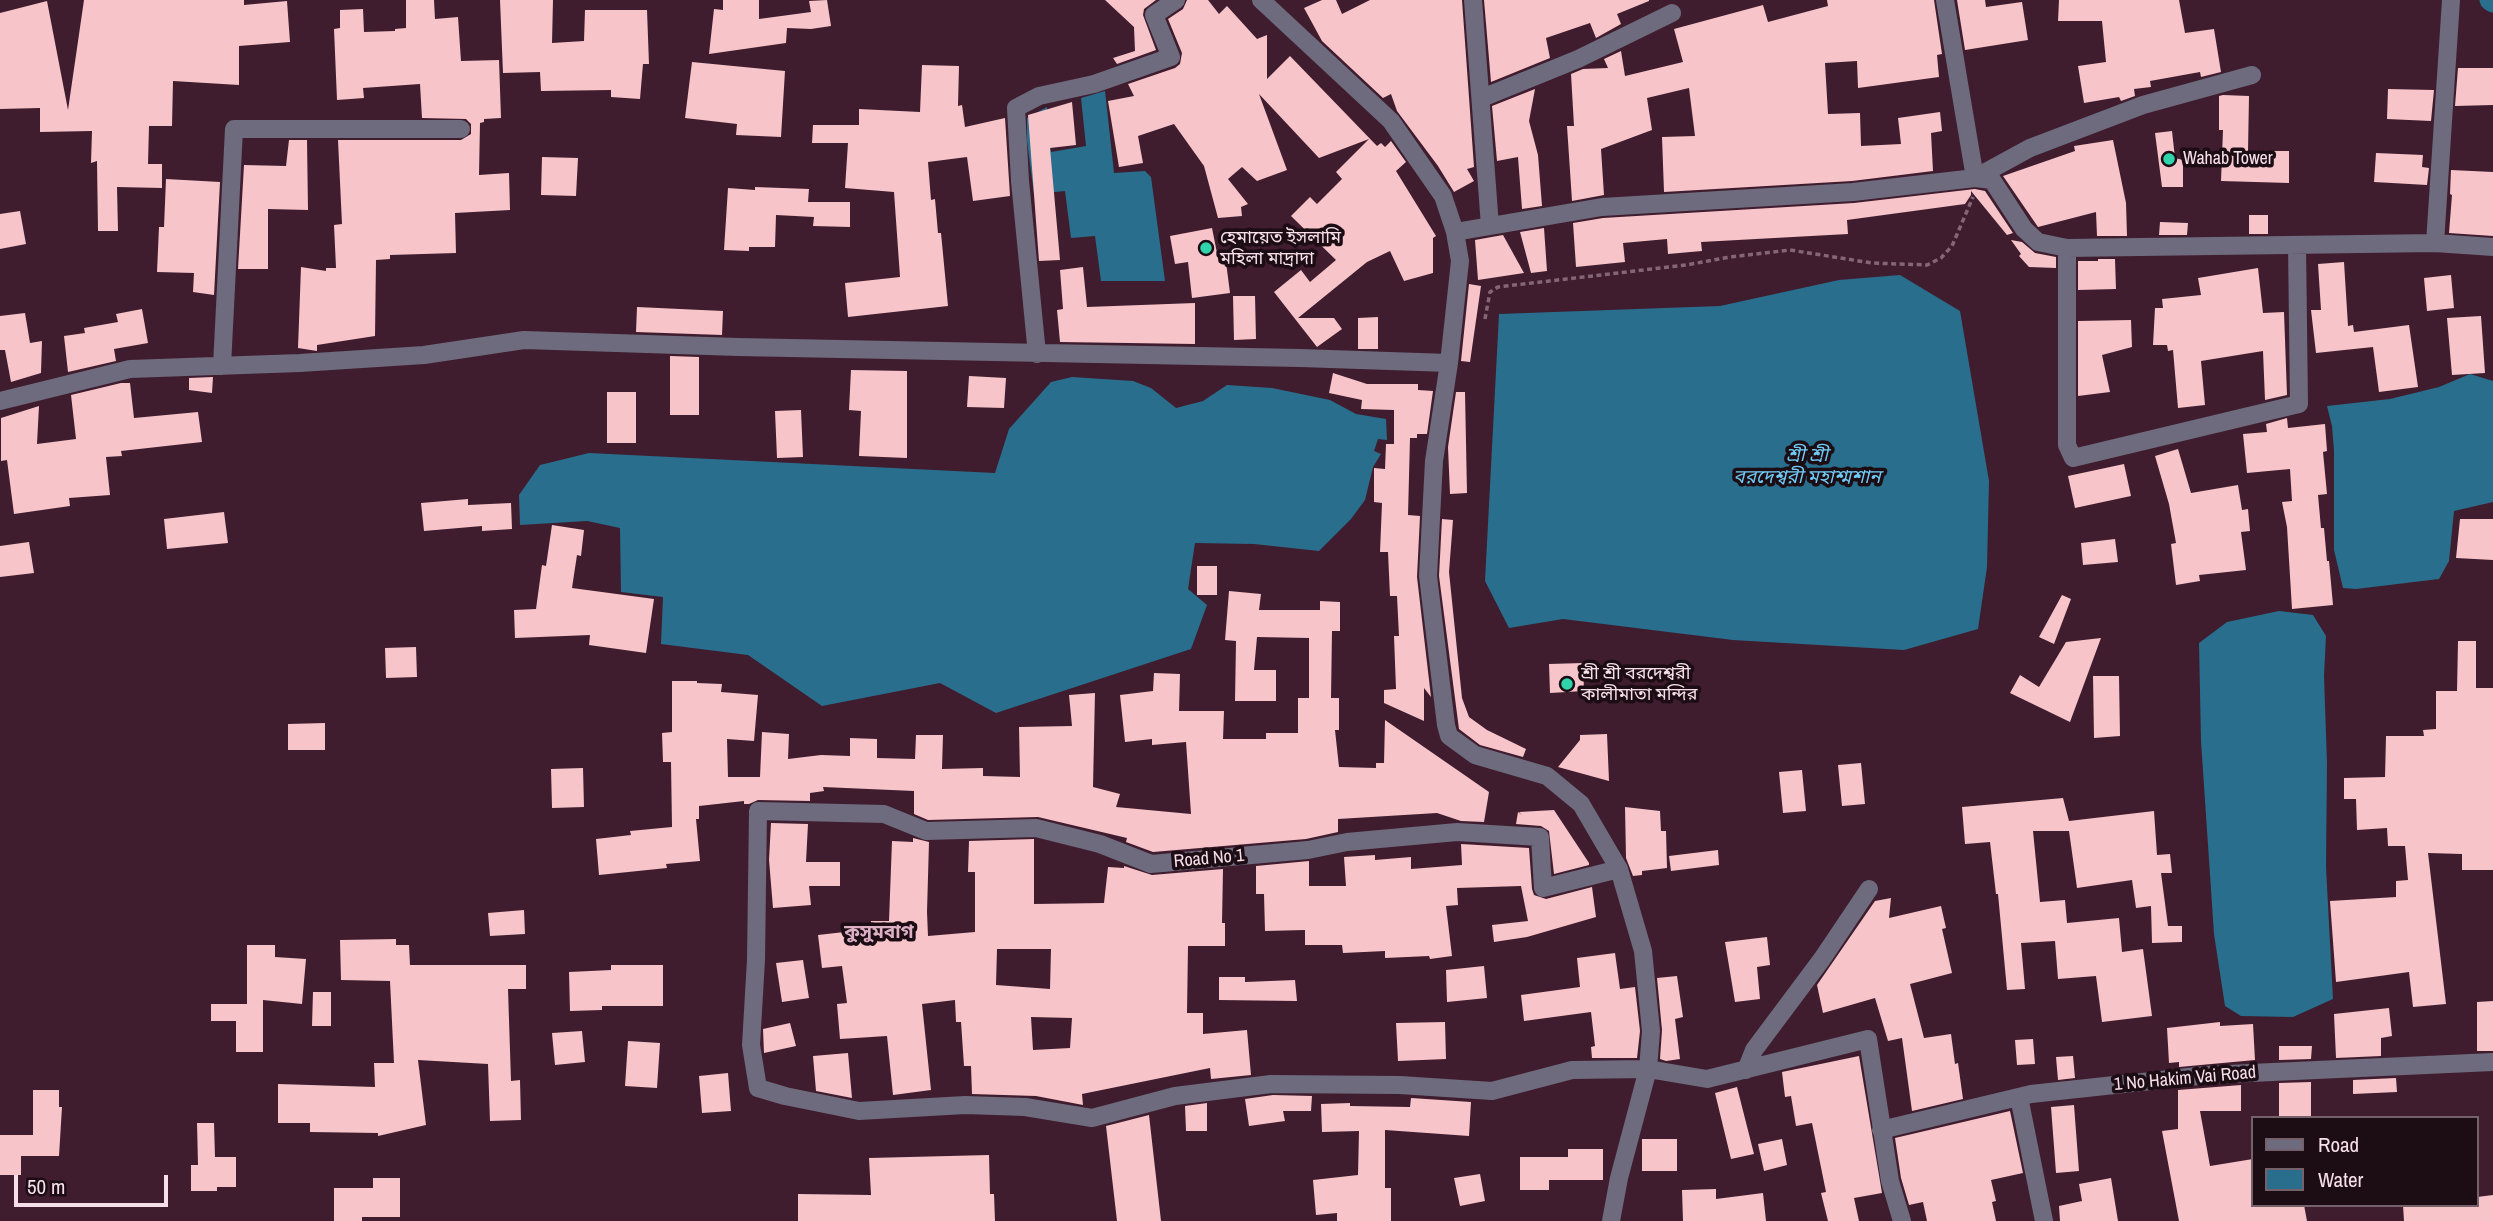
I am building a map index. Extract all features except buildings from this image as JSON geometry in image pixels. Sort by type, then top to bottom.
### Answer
[{"type":"street","points":[[1037,354],[1020,181],[1016,108],[1039,96],[1094,84],[1171,57],[1154,15],[1176,0]]},
{"type":"street","points":[[1261,0],[1391,121],[1443,196],[1454,232],[1460,261],[1449,363],[1434,461],[1428,576],[1449,736],[1475,755],[1546,776],[1555,783],[1581,804],[1619,869],[1643,951],[1651,1031],[1648,1069],[1619,1178],[1611,1221]]},
{"type":"street","points":[[1473,0],[1490,226]]},
{"type":"street","points":[[1945,0],[1975,178]]},
{"type":"street","points":[[2435,243],[2451,4]]},
{"type":"street","points":[[1482,98],[1578,59],[1672,13]]},
{"type":"street","points":[[1975,178],[2030,148],[2143,105],[2252,75]]},
{"type":"street","points":[[222,366],[234,129],[461,129]]},
{"type":"street","points":[[1454,232],[1602,207],[1853,192],[1975,178],[1992,180],[2024,229],[2038,242],[2067,248],[2435,243],[2493,247]]},
{"type":"street","points":[[2067,248],[2067,445],[2073,458],[2299,404],[2297,245]]},
{"type":"street","points":[[0,401],[130,369],[424,355],[524,340],[1449,363]]},
{"type":"street","name":"Road No 1","points":[[1619,869],[1544,888],[1540,837],[1457,832],[1347,842],[1308,850],[1151,864],[1100,844],[1036,828],[926,831],[884,814],[758,811],[756,960],[751,1045],[758,1088],[785,1096],[859,1111],[965,1105],[1026,1107],[1092,1118],[1175,1096],[1271,1084],[1401,1086],[1492,1091],[1572,1070],[1648,1069]]},
{"type":"street","points":[[1746,1070],[1754,1050],[1822,959],[1868,889]]},
{"type":"street","points":[[1648,1069],[1707,1079],[1868,1039],[1890,1181],[1902,1221]]},
{"type":"street","name":"1 No Hakim Vai Road","points":[[1881,1130],[2019,1097],[2207,1075],[2493,1062]]},
{"type":"street","points":[[2019,1097],[2044,1221]]},
{"type":"path","points":[[1485,319],[1490,292],[1498,287],[1686,265],[1730,257],[1790,250],[1872,263],[1927,265],[1941,258],[1952,246],[1974,196],[1975,178]]},
{"type":"water","points":[[1105,91],[1114,173],[1145,171],[1151,177],[1165,281],[1101,281],[1095,236],[1071,238],[1065,191],[1034,194],[1027,141],[1027,118],[1047,107],[1051,152],[1086,146],[1081,98]]},
{"type":"water","name":"শ্রী শ্রী বরদেশ্বরী মহাশ্মশান","points":[[1900,275],[1960,311],[1989,481],[1987,567],[1978,629],[1904,650],[1733,640],[1563,619],[1509,628],[1485,581],[1499,314],[1720,306],[1839,280]]},
{"type":"water","points":[[2470,374],[2493,381],[2493,502],[2454,511],[2449,561],[2439,579],[2356,589],[2343,588],[2334,550],[2334,451],[2327,406],[2390,399],[2439,387]]},
{"type":"water","points":[[1072,377],[1133,381],[1151,388],[1176,408],[1203,401],[1227,385],[1272,388],[1330,400],[1356,414],[1386,419],[1387,440],[1378,439],[1374,451],[1381,454],[1373,467],[1365,500],[1351,519],[1319,551],[1254,544],[1195,543],[1188,589],[1207,605],[1191,649],[996,713],[940,683],[822,706],[748,655],[661,644],[663,597],[621,592],[620,528],[587,521],[520,525],[519,495],[540,465],[589,453],[995,473],[1009,429],[1051,382]]},
{"type":"water","points":[[2279,611],[2313,615],[2326,636],[2326,867],[2333,999],[2293,1017],[2241,1016],[2225,1006],[2214,934],[2201,741],[2199,643],[2227,622]]},
{"type":"place","name":"Wahab Tower","points":[[2169,159]]},
{"type":"place","name":"হেমায়েত ইসলামি মহিলা মাদ্রাদা","points":[[1206,248]]},
{"type":"place","name":"শ্রী শ্রী বরদেশ্বরী কালীমাতা মন্দির","points":[[1567,684]]},
{"type":"district","name":"কুসুমবাগ","points":[[879,933]]}]
